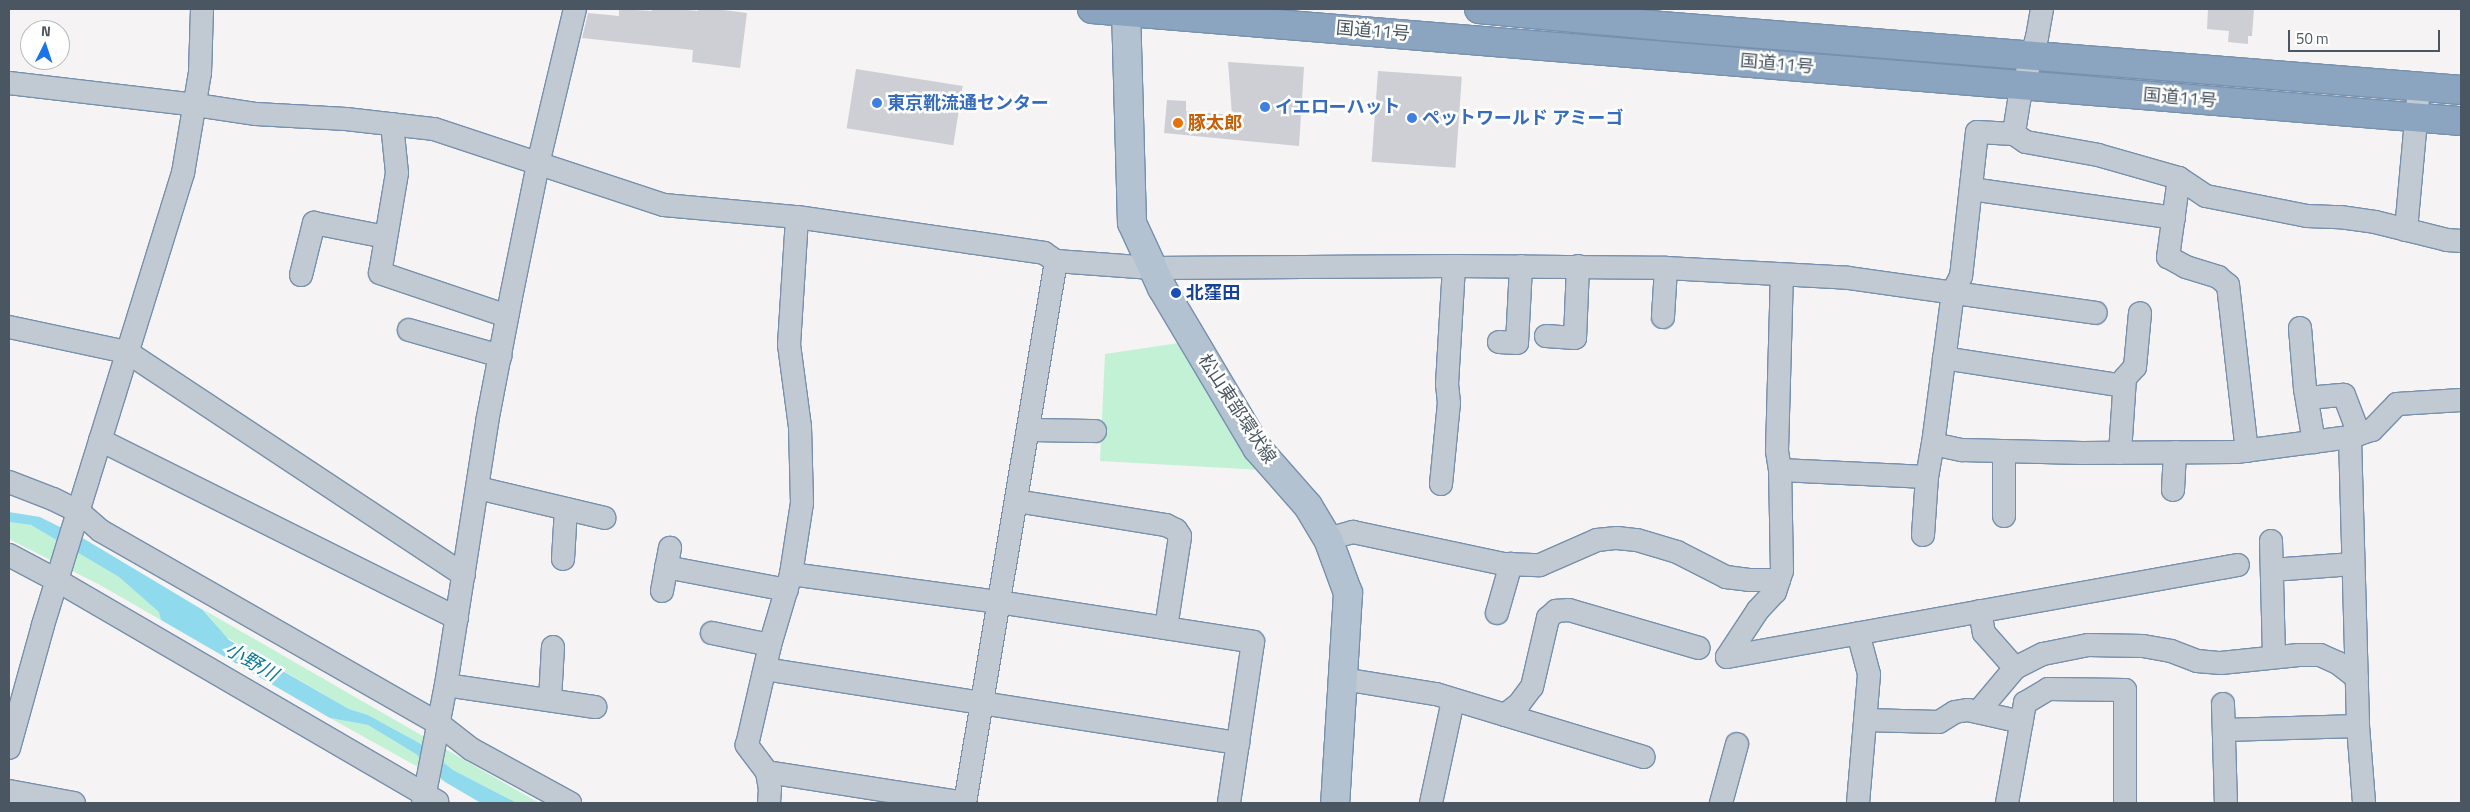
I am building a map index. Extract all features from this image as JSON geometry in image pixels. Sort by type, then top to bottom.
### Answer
[{"type":"highway","name":"国道11号","points":[[1092,9],[1126,10],[2461,121]]},
{"type":"highway","name":"国道11号","points":[[1479,9],[1661,26],[2461,90]]},
{"type":"main road","name":"松山東部環状線","points":[[1126,10],[1132,223],[1152,268],[1257,448],[1308,506],[1328,539],[1348,593],[1336,803]]},
{"type":"street","points":[[9,748],[77,515],[183,173],[200,73],[202,9]]},
{"type":"street","points":[[9,555],[59,578],[428,797],[507,316],[538,164],[575,9]]},
{"type":"street","points":[[2014,134],[2023,84],[2032,56],[2042,9]]},
{"type":"street","points":[[9,83],[256,114],[346,118],[434,129],[664,205],[796,217],[1044,253],[1056,262],[1152,268],[1454,266],[1666,268],[1848,278],[2096,313]]},
{"type":"street","points":[[2406,230],[2420,88]]},
{"type":"street","points":[[392,124],[397,173],[380,273],[507,316]]},
{"type":"street","points":[[1922,535],[1927,477],[1933,444],[1952,292],[1961,276],[1977,132],[2014,134],[2026,142],[2098,156],[2179,178],[2206,196],[2307,216],[2340,217],[2447,240],[2461,241]]},
{"type":"street","points":[[2179,178],[2168,257],[2186,267],[2218,278],[2228,285],[2247,451]]},
{"type":"street","points":[[1971,190],[2174,218]]},
{"type":"street","points":[[769,803],[770,789],[766,772],[747,745],[770,645],[789,582],[798,543],[802,486],[800,427],[789,345],[796,217]]},
{"type":"street","points":[[299,262],[314,223],[386,237]]},
{"type":"street","points":[[766,772],[965,803],[1056,262]]},
{"type":"street","points":[[1441,484],[1449,403],[1447,384],[1454,266]]},
{"type":"street","points":[[1499,342],[1517,343],[1521,266]]},
{"type":"street","points":[[1546,336],[1575,338],[1578,266]]},
{"type":"street","points":[[1663,318],[1666,268]]},
{"type":"street","points":[[1782,275],[1777,451],[1780,470],[1782,571],[1775,592],[1758,610],[1727,656],[2238,565]]},
{"type":"street","points":[[2120,453],[2125,378],[2134,367],[2141,313]]},
{"type":"street","points":[[9,328],[127,352],[464,575]]},
{"type":"street","points":[[2300,328],[2307,398],[2314,442]]},
{"type":"street","points":[[409,330],[500,356]]},
{"type":"street","points":[[1944,358],[2124,386]]},
{"type":"street","points":[[2307,398],[2344,395],[2354,436],[2354,564],[2358,726],[2364,803]]},
{"type":"street","points":[[1933,444],[1962,450],[2004,451],[2120,453],[2247,451],[2354,436],[2372,430],[2397,404],[2461,400]]},
{"type":"street","points":[[1028,430],[1095,431]]},
{"type":"street","points":[[100,440],[457,618]]},
{"type":"street","points":[[2004,451],[2004,516]]},
{"type":"street","points":[[2173,490],[2175,452]]},
{"type":"street","points":[[1780,470],[1927,477]]},
{"type":"street","points":[[9,482],[53,498],[100,531],[471,749],[570,803]]},
{"type":"street","points":[[478,488],[605,518]]},
{"type":"street","points":[[1016,501],[1166,525],[1176,530],[1180,536],[1166,628]]},
{"type":"street","points":[[562,559],[566,509]]},
{"type":"street","points":[[1328,539],[1354,532],[1511,564],[1540,565],[1598,540],[1617,538],[1637,540],[1677,552],[1726,577],[1749,580],[1779,580]]},
{"type":"street","points":[[2271,541],[2274,657]]},
{"type":"street","points":[[662,591],[668,557],[789,582],[999,602],[1253,642],[1229,803]]},
{"type":"street","points":[[1498,613],[1511,564]]},
{"type":"street","points":[[2272,570],[2354,564]]},
{"type":"street","points":[[1505,715],[1519,704],[1532,687],[1548,618],[1556,611],[1569,610],[1700,648]]},
{"type":"street","points":[[1980,611],[1984,633],[2015,668]]},
{"type":"street","points":[[712,633],[770,645]]},
{"type":"street","points":[[1858,633],[1869,674],[1858,803]]},
{"type":"street","points":[[1978,712],[2015,668],[2043,654],[2088,645],[2110,647],[2143,646],[2171,651],[2197,661],[2221,663],[2274,657],[2320,655],[2338,663],[2357,678]]},
{"type":"street","points":[[550,700],[553,648]]},
{"type":"street","points":[[765,669],[1238,743]]},
{"type":"street","points":[[1343,679],[1436,694],[1644,757]]},
{"type":"street","points":[[446,685],[595,707]]},
{"type":"street","points":[[2007,803],[2025,703],[2048,689],[2125,690],[2125,803]]},
{"type":"street","points":[[1431,803],[1453,700]]},
{"type":"street","points":[[2223,704],[2226,803]]},
{"type":"street","points":[[1865,720],[1939,722],[1955,712],[1968,710],[2022,722]]},
{"type":"street","points":[[2225,730],[2358,726]]},
{"type":"street","points":[[1721,803],[1736,744]]},
{"type":"street","points":[[9,791],[74,803]]},
{"type":"green space","points":[[1179,343],[1235,438],[1263,470],[1100,461],[1105,354]]},
{"type":"green space","points":[[9,522],[31,525],[119,577],[160,612],[161,620],[100,585],[9,539]]},
{"type":"green space","points":[[204,610],[539,803],[517,803],[453,770],[421,744],[368,715],[349,709],[226,637]]},
{"type":"green space","points":[[330,718],[368,725],[417,754],[445,782]]},
{"type":"water","name":"小野川","points":[[9,512],[40,517],[86,540],[203,610],[229,640],[349,709],[368,715],[421,744],[453,770],[517,803],[481,803],[445,782],[416,754],[368,725],[330,718],[161,620],[159,612],[119,577],[31,525],[9,522]]},
{"type":"building","points":[[619,9],[698,11],[698,9],[715,9],[747,13],[740,68],[692,62],[693,50],[582,38],[588,13],[619,16]]},
{"type":"building","points":[[2208,9],[2254,9],[2252,36],[2248,36],[2248,44],[2228,42],[2229,31],[2207,29]]},
{"type":"building","points":[[1228,62],[1304,67],[1299,146],[1164,133],[1167,100],[1186,101],[1186,111],[1232,115]]},
{"type":"building","points":[[856,69],[963,86],[953,145],[847,128]]},
{"type":"building","points":[[1378,71],[1462,77],[1455,168],[1372,162]]},
{"type":"place","name":"東京靴流通センター","points":[[877,103]]},
{"type":"place","name":"イエローハット","points":[[1265,107]]},
{"type":"place","name":"ペットワールド アミーゴ","points":[[1412,118]]},
{"type":"place","name":"豚太郎","points":[[1178,123]]},
{"type":"place","name":"北窪田","points":[[1176,293]]}]
